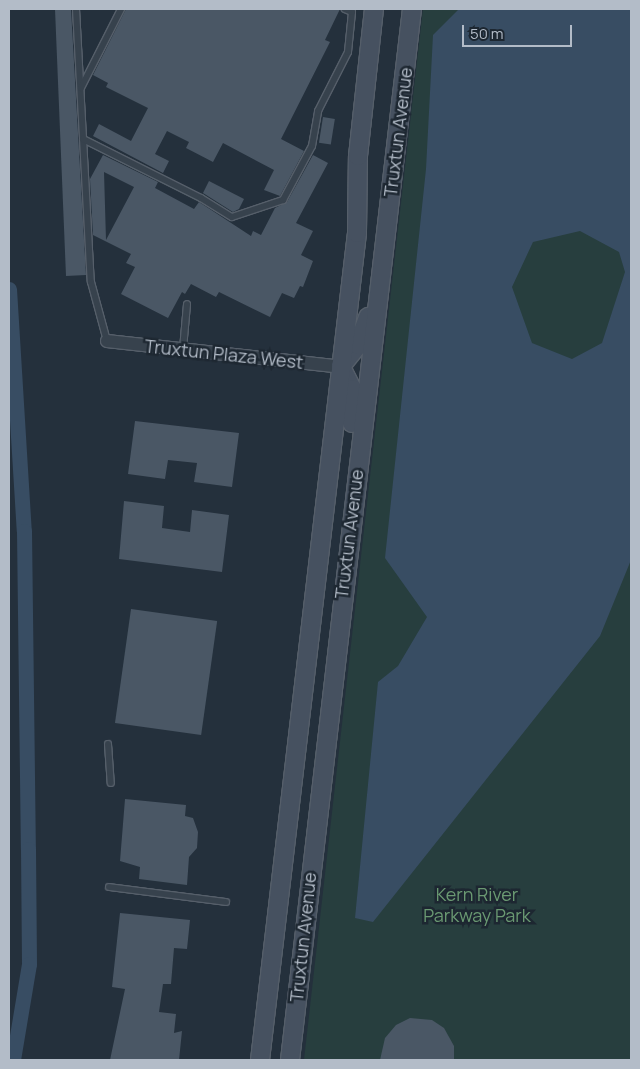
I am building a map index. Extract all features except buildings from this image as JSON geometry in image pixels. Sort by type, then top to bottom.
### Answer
[{"type":"main road","name":"Truxtun Avenue","points":[[260,1060],[357,233],[358,156],[374,9]]},
{"type":"main road","name":"Truxtun Avenue","points":[[290,1060],[353,499],[412,9]]},
{"type":"main road","points":[[353,499],[352,389],[341,367],[358,345],[379,285]]},
{"type":"street","name":"Truxtun Plaza West","points":[[107,341],[341,367]]},
{"type":"lane","points":[[76,9],[91,282],[107,341]]},
{"type":"lane","points":[[80,89],[120,9]]},
{"type":"lane","points":[[83,139],[232,217],[283,200],[312,146],[318,111],[348,52],[352,12],[345,9]]},
{"type":"lane","points":[[183,349],[187,304]]},
{"type":"lane","points":[[108,744],[111,783]]},
{"type":"lane","points":[[109,886],[226,902]]},
{"type":"green space","name":"Kern River Parkway Park","points":[[423,9],[631,9],[631,1060],[304,1060]]},
{"type":"water","points":[[459,9],[631,9],[631,560],[600,636],[373,922],[355,918],[378,682],[398,666],[427,617],[385,558],[426,169],[433,35]],"holes":[[[580,231],[619,252],[625,272],[602,343],[572,359],[532,343],[512,287],[533,242]]]},
{"type":"waterway","points":[[9,289],[24,531],[29,964],[13,1060]]}]
